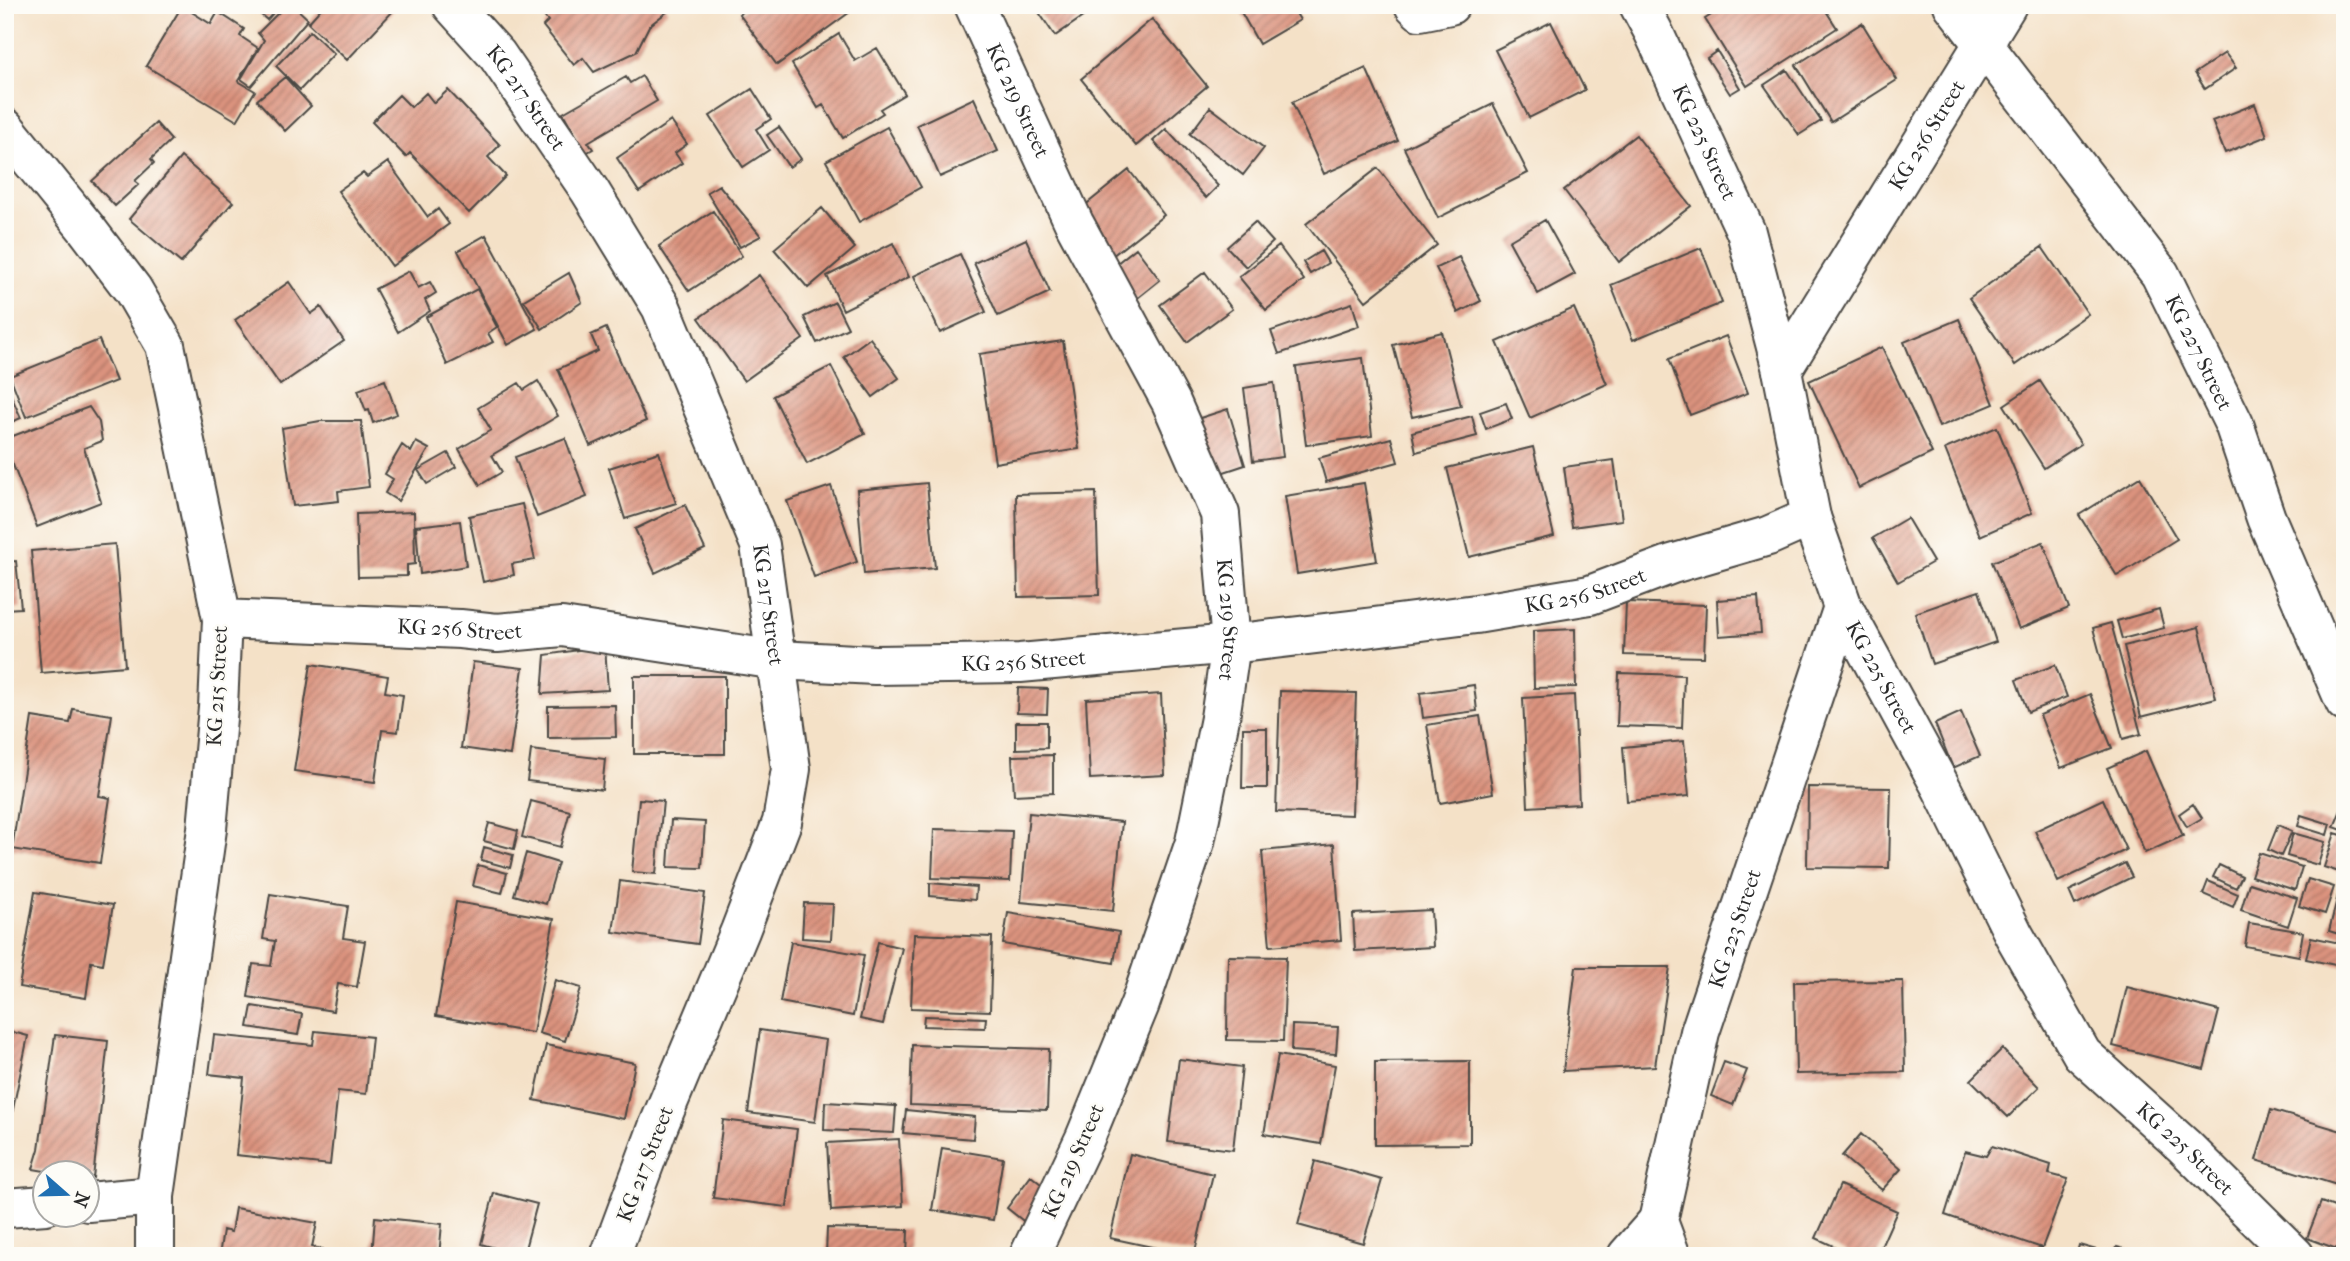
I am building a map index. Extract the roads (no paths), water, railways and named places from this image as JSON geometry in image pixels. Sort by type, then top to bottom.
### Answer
[{"type":"street","name":"KG 217 Street","points":[[452,5],[497,55],[590,191],[661,307],[760,545],[791,769],[782,822],[740,931],[658,1127],[610,1256]]},
{"type":"street","name":"KG 219 Street","points":[[974,5],[1074,223],[1171,402],[1220,514],[1231,644],[1220,718],[1195,842],[1140,1003],[1085,1138],[1029,1256]]},
{"type":"street","points":[[1414,5],[1420,11],[1450,5]]},
{"type":"street","name":"KG 225 Street","points":[[1639,5],[1746,232],[1782,370],[1811,517],[1843,607],[1942,789],[2014,935],[2082,1054],[2184,1146],[2295,1256]]},
{"type":"street","name":"KG 227 Street","points":[[1954,5],[2161,274],[2234,424],[2266,518],[2345,702]]},
{"type":"street","name":"KG 256 Street","points":[[1782,370],[2007,5]]},
{"type":"street","name":"KG 215 Street","points":[[5,128],[133,290],[165,345],[222,619],[208,829],[155,1196],[155,1256]]},
{"type":"street","name":"KG 256 Street","points":[[222,619],[460,629],[497,633],[562,627],[776,660],[875,665],[1020,663],[1231,644],[1476,614],[1590,595],[1672,564],[1768,536],[1811,517]]},
{"type":"street","name":"KG 223 Street","points":[[1665,1238],[1700,1032],[1843,607]]},
{"type":"street","points":[[102,1201],[155,1196]]},
{"type":"street","points":[[5,1208],[32,1206]]},
{"type":"street","points":[[1627,1256],[1665,1238]]}]
